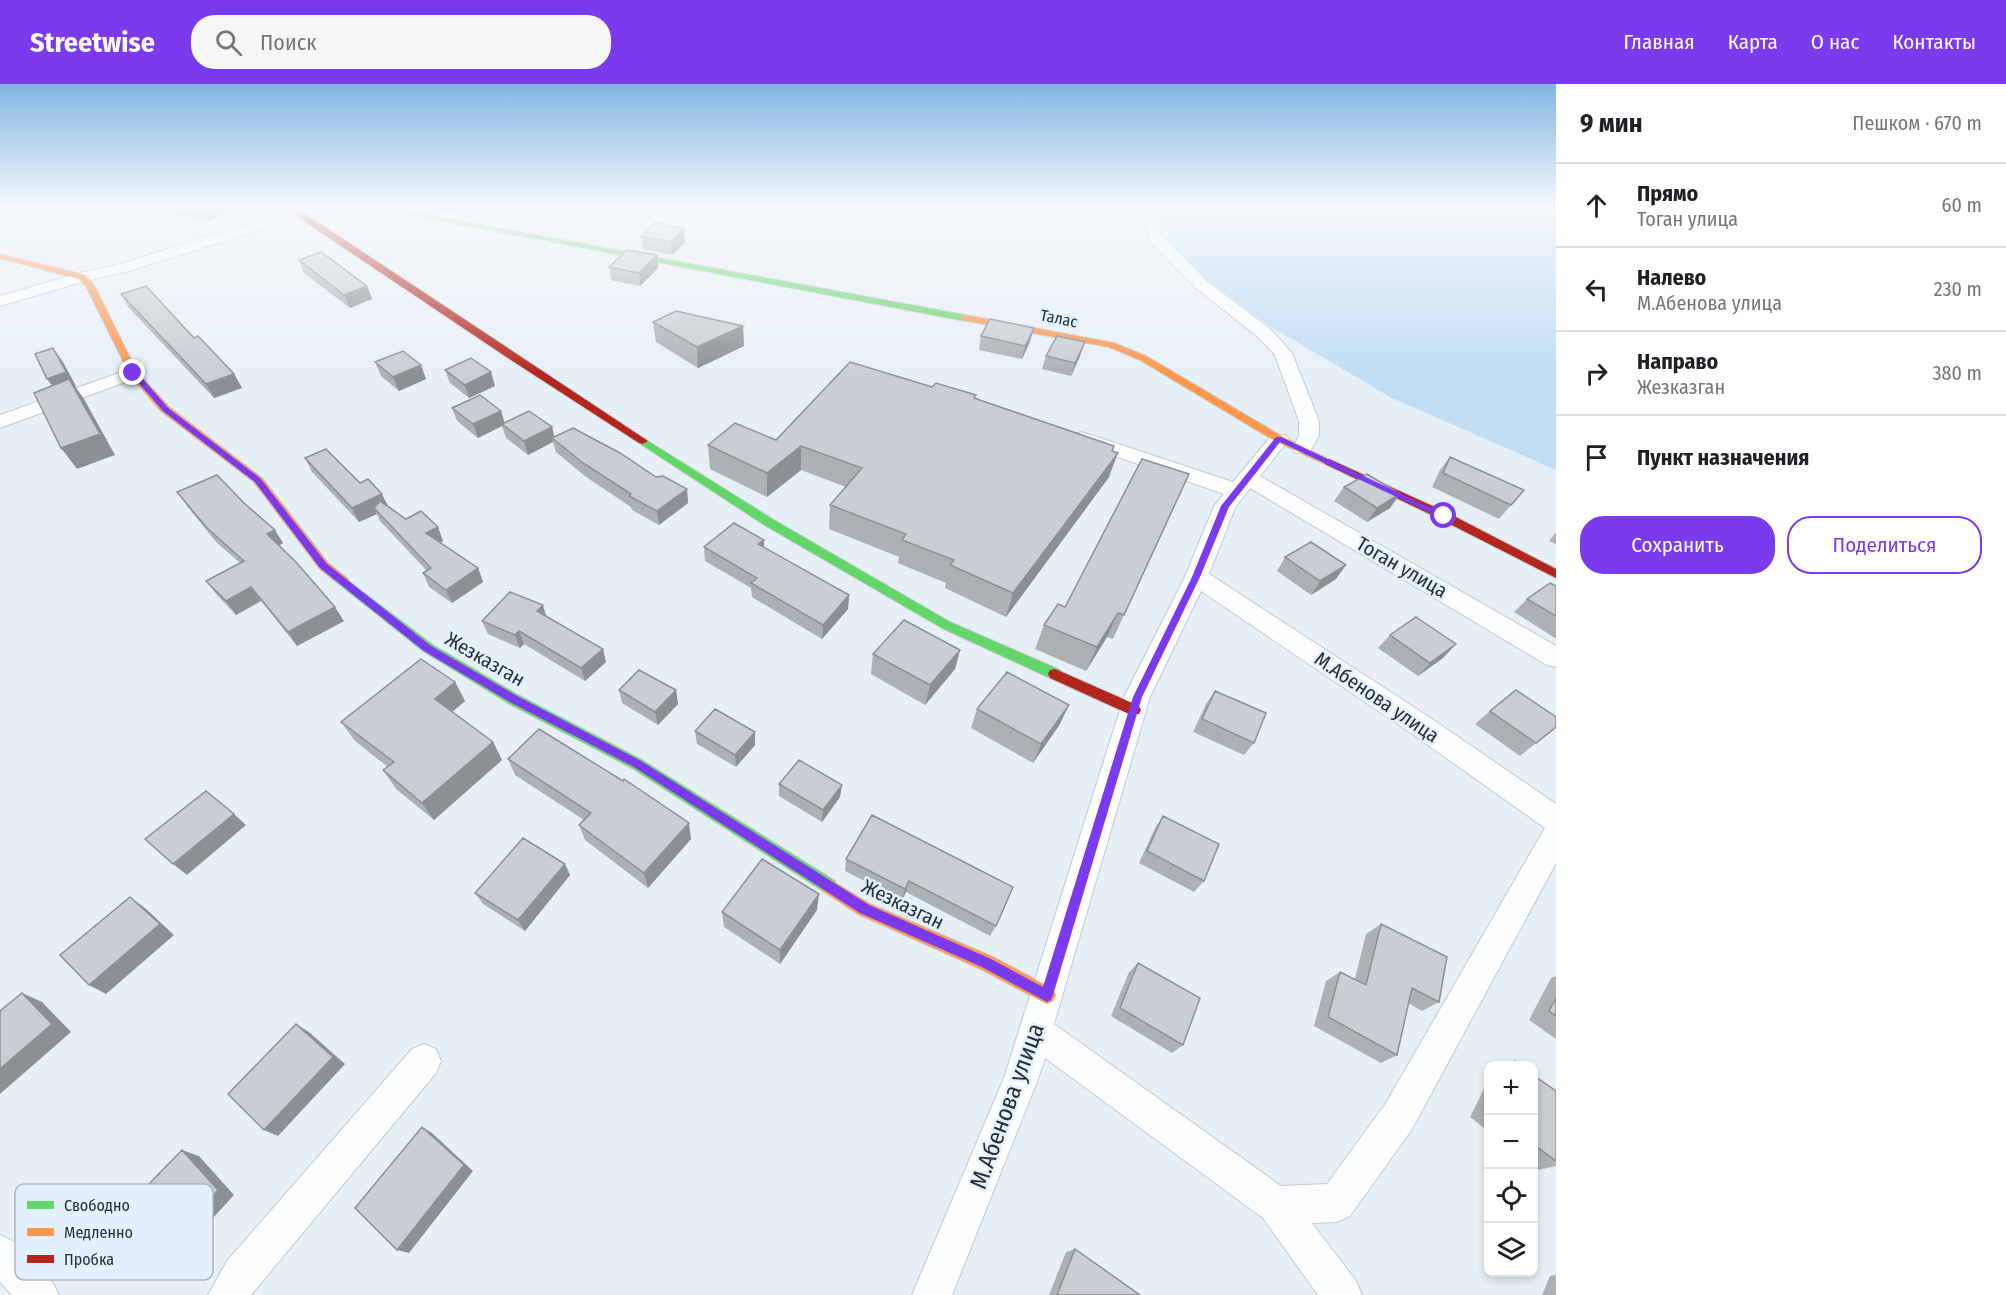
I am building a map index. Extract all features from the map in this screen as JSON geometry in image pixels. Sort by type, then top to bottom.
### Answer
[{"type":"street","points":[[22,262],[82,277]]},
{"type":"street","points":[[0,301],[145,262]]},
{"type":"street","points":[[370,262],[505,352],[770,523],[946,625],[1134,710]]},
{"type":"street","name":"Талас","points":[[665,262],[1111,345],[1143,358],[1290,444]]},
{"type":"street","points":[[1179,262],[1203,285],[1274,342],[1282,354],[1293,376],[1309,421],[1309,436],[1290,444]]},
{"type":"street","name":"Жезказган","points":[[82,277],[90,285],[133,373],[165,409],[258,480],[324,566],[428,648],[513,699],[638,764],[864,909],[987,963],[1047,995]]},
{"type":"street","points":[[0,422],[133,373]]},
{"type":"street","name":"Тоган улица","points":[[1070,433],[1242,485],[1479,611],[1556,658]]},
{"type":"street","points":[[1290,444],[1444,516],[1556,574]]},
{"type":"street","name":"М.Абенова улица","points":[[932,1295],[1021,1080],[1137,697],[1196,577],[1225,506],[1242,485],[1290,444]]},
{"type":"street","name":"М.Абенова улица","points":[[1196,577],[1420,725],[1556,820]]},
{"type":"street","points":[[1276,1205],[1337,1203],[1399,1116],[1556,835]]},
{"type":"street","points":[[1036,1031],[1276,1205],[1342,1295]]},
{"type":"street","points":[[228,1295],[241,1275],[424,1061]]},
{"type":"street","points":[[0,1254],[15,1270]]},
{"type":"street","points":[[25,1280],[39,1295]]},
{"type":"shaded area","points":[[1185,262],[1556,262],[1556,470],[1392,398],[1268,325]]},
{"type":"building","points":[[301,262],[334,262],[367,286],[344,295]]},
{"type":"building","points":[[615,262],[650,262],[639,273],[609,267]]},
{"type":"building","points":[[146,286],[194,338],[198,336],[234,374],[206,384],[121,294]]},
{"type":"building","points":[[676,311],[743,326],[697,347],[653,322]]},
{"type":"building","points":[[990,319],[1034,328],[1025,346],[981,336]]},
{"type":"building","points":[[1057,336],[1085,342],[1075,363],[1046,356]]},
{"type":"building","points":[[53,348],[66,372],[47,379],[35,354]]},
{"type":"building","points":[[403,351],[421,365],[393,377],[375,362]]},
{"type":"building","points":[[471,358],[491,372],[465,385],[445,370]]},
{"type":"building","points":[[850,362],[932,387],[936,383],[976,395],[974,398],[1114,446],[1112,451],[1118,453],[1013,593],[950,565],[954,560],[902,540],[906,534],[830,505],[862,468],[801,446],[767,473],[708,445],[735,423],[776,440]]},
{"type":"building","points":[[69,379],[100,434],[61,448],[34,393]]},
{"type":"building","points":[[480,395],[501,411],[473,424],[452,408]]},
{"type":"building","points":[[529,411],[552,427],[524,441],[502,424]]},
{"type":"building","points":[[573,428],[620,453],[656,477],[663,476],[687,489],[657,511],[629,496],[631,494],[583,463],[552,438]]},
{"type":"building","points":[[326,449],[360,483],[368,479],[382,494],[352,508],[305,458]]},
{"type":"building","points":[[1450,457],[1524,490],[1511,505],[1443,473]]},
{"type":"building","points":[[1142,459],[1189,474],[1124,615],[1118,613],[1097,647],[1044,625],[1058,604],[1065,607]]},
{"type":"building","points":[[1367,474],[1400,494],[1377,508],[1344,487]]},
{"type":"building","points":[[217,475],[275,530],[267,534],[296,562],[335,607],[288,632],[251,587],[226,601],[206,581],[244,561],[207,528],[177,492]]},
{"type":"building","points":[[380,501],[406,519],[421,511],[438,527],[426,533],[478,568],[446,590],[423,573],[431,568],[374,508]]},
{"type":"building","points":[[734,523],[764,540],[758,544],[849,595],[823,625],[751,583],[757,578],[704,547]]},
{"type":"building","points":[[1311,542],[1346,565],[1320,581],[1285,557]]},
{"type":"building","points":[[1550,583],[1556,586],[1556,616],[1527,599]]},
{"type":"building","points":[[510,592],[543,605],[537,611],[603,649],[581,668],[519,631],[515,635],[482,621]]},
{"type":"building","points":[[1416,617],[1456,644],[1430,663],[1390,635]]},
{"type":"building","points":[[904,620],[960,650],[930,685],[873,654]]},
{"type":"building","points":[[421,659],[455,682],[435,699],[493,742],[422,803],[383,770],[394,762],[341,722]]},
{"type":"building","points":[[639,670],[676,690],[655,712],[619,690]]},
{"type":"building","points":[[1007,672],[1069,705],[1041,744],[977,709]]},
{"type":"building","points":[[1516,690],[1556,717],[1556,727],[1536,743],[1490,711]]},
{"type":"building","points":[[1215,691],[1266,713],[1254,743],[1202,719]]},
{"type":"building","points":[[715,709],[755,732],[735,755],[695,731]]},
{"type":"building","points":[[539,729],[623,781],[624,779],[689,823],[644,873],[579,825],[591,813],[508,759]]},
{"type":"building","points":[[799,760],[842,785],[823,810],[779,784]]},
{"type":"building","points":[[206,791],[234,814],[173,864],[145,839]]},
{"type":"building","points":[[872,815],[1013,887],[996,926],[909,881],[905,889],[846,859]]},
{"type":"building","points":[[1163,816],[1219,844],[1204,881],[1147,851]]},
{"type":"building","points":[[523,838],[565,864],[518,920],[475,893]]},
{"type":"building","points":[[762,859],[819,894],[780,950],[722,912]]},
{"type":"building","points":[[130,897],[160,924],[89,985],[60,955]]},
{"type":"building","points":[[1381,924],[1447,957],[1439,1002],[1412,988],[1397,1055],[1328,1017],[1340,972],[1366,985]]},
{"type":"building","points":[[1138,963],[1200,998],[1183,1045],[1120,1008]]},
{"type":"building","points":[[22,993],[52,1024],[0,1069],[0,1011]]},
{"type":"building","points":[[1556,998],[1556,1016],[1549,1011]]},
{"type":"building","points":[[296,1024],[333,1057],[264,1130],[228,1094]]},
{"type":"building","points":[[1538,1078],[1556,1091],[1556,1161],[1538,1148]]},
{"type":"building","points":[[422,1127],[464,1165],[397,1250],[355,1208]]},
{"type":"building","points":[[182,1150],[213,1184],[149,1184]]},
{"type":"building","points":[[213,1184],[218,1190],[213,1195]]},
{"type":"building","points":[[1075,1249],[1140,1295],[1057,1295]]},
{"type":"traffic: fast","points":[[664,262],[965,318]]},
{"type":"traffic: fast","points":[[643,441],[770,523],[946,625],[1055,674]]},
{"type":"traffic: fast","points":[[343,581],[428,648],[513,699],[637,764],[829,886]]},
{"type":"traffic: slow","points":[[22,262],[82,277],[90,285],[133,373],[165,409],[258,480],[324,566],[343,581]]},
{"type":"traffic: slow","points":[[965,318],[1111,345],[1143,358],[1279,439],[1329,462]]},
{"type":"traffic: slow","points":[[829,886],[864,909],[987,963],[1047,995]]},
{"type":"traffic: jam","points":[[370,262],[643,441]]},
{"type":"traffic: jam","points":[[1329,462],[1444,516],[1556,574]]},
{"type":"traffic: jam","points":[[1055,674],[1134,710]]},
{"type":"route","points":[[133,373],[165,409],[258,480],[324,566],[428,648],[513,699],[638,764],[864,909],[987,963],[1047,995],[1137,697],[1196,577],[1225,506],[1279,439],[1444,516]]}]
